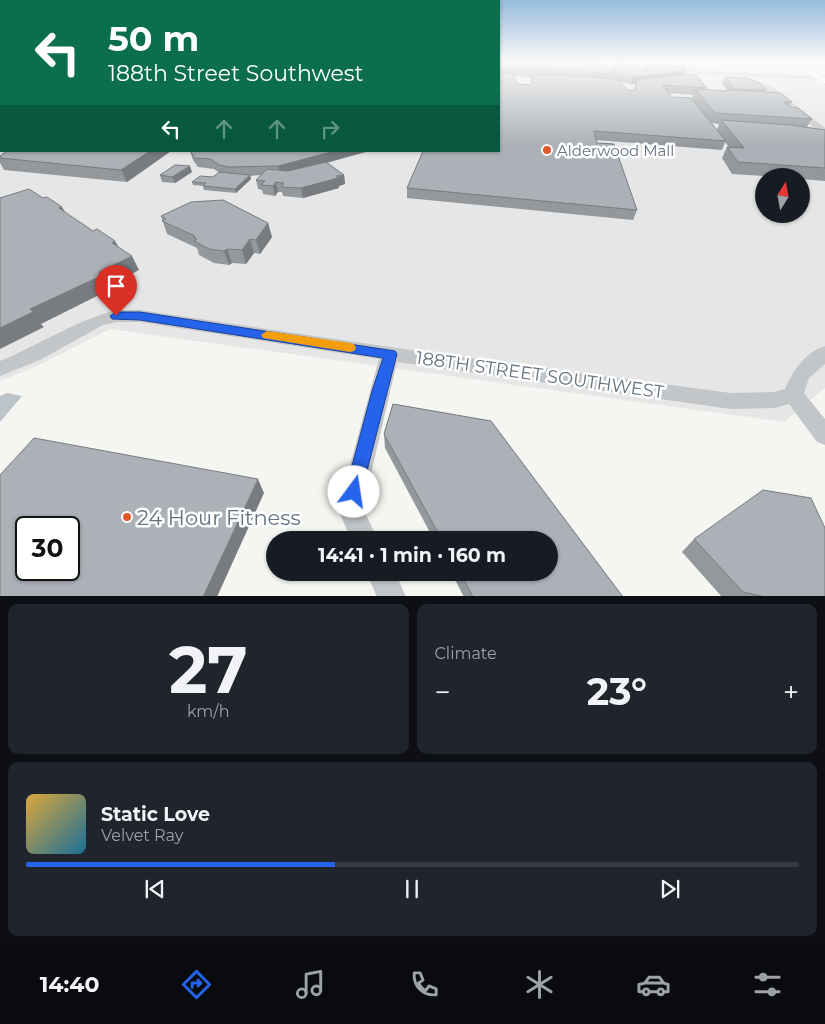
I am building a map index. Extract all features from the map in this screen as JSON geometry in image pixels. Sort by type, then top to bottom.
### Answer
[{"type":"street","points":[[770,90],[825,133]]},
{"type":"street","name":"188TH STREET SOUTHWEST","points":[[0,369],[33,356],[97,321],[116,316],[140,316],[390,354],[731,401],[774,400],[793,395]]},
{"type":"street","points":[[825,353],[801,374],[793,395],[825,435]]},
{"type":"street","points":[[361,531],[350,509],[390,354]]},
{"type":"street","points":[[384,581],[392,596]]},
{"type":"shaded area","name":"Alderwood Mall","points":[[500,90],[825,90],[825,388],[784,422],[110,329],[37,366],[0,381],[0,152],[500,152]]},
{"type":"shaded area","points":[[7,393],[22,396],[0,422],[0,396]]},
{"type":"building","name":"Alderwood Mall","points":[[500,90],[666,90],[672,97],[691,98],[726,141],[594,131],[597,143],[614,144],[637,210],[407,188],[423,152],[500,152]]},
{"type":"building","points":[[696,90],[781,93],[792,102],[784,102],[790,107],[798,108],[812,119],[715,113]]},
{"type":"building","points":[[721,120],[790,125],[825,130],[825,168],[738,162],[727,147],[744,148]]},
{"type":"building","points":[[6,152],[148,152],[121,170],[0,158]]},
{"type":"building","points":[[191,152],[331,152],[278,166],[229,167],[219,165],[211,159],[195,158]]},
{"type":"building","points":[[326,162],[344,175],[301,188],[281,187],[284,183],[276,182],[273,186],[261,185],[265,181],[256,180],[267,169],[288,171]]},
{"type":"building","points":[[175,165],[190,166],[172,177],[160,175]]},
{"type":"building","points":[[219,172],[250,175],[235,189],[203,186],[206,183],[192,182],[200,176],[213,177]]},
{"type":"building","points":[[29,189],[43,198],[47,197],[62,207],[59,208],[93,231],[97,229],[115,241],[112,243],[132,256],[99,272],[103,275],[30,309],[33,312],[0,328],[0,198]]},
{"type":"building","points":[[223,200],[268,223],[256,240],[250,239],[242,250],[227,249],[224,251],[209,249],[194,241],[197,239],[193,237],[195,236],[162,221],[166,219],[161,216],[191,202]]},
{"type":"building","points":[[393,404],[491,421],[622,596],[472,596],[465,581],[558,581],[558,531],[437,531],[384,434]]},
{"type":"building","name":"24 Hour Fitness","points":[[34,438],[258,479],[203,596],[0,596],[0,475]]},
{"type":"building","points":[[763,490],[811,498],[825,528],[825,596],[761,596],[743,592],[694,539]]},
{"type":"slow traffic","points":[[267,335],[350,348]]},
{"type":"place","name":"Alderwood Mall","points":[[547,150]]},
{"type":"place","name":"24 Hour Fitness","points":[[127,517]]},
{"type":"route","points":[[116,316],[140,316],[390,354],[354,492]]}]
